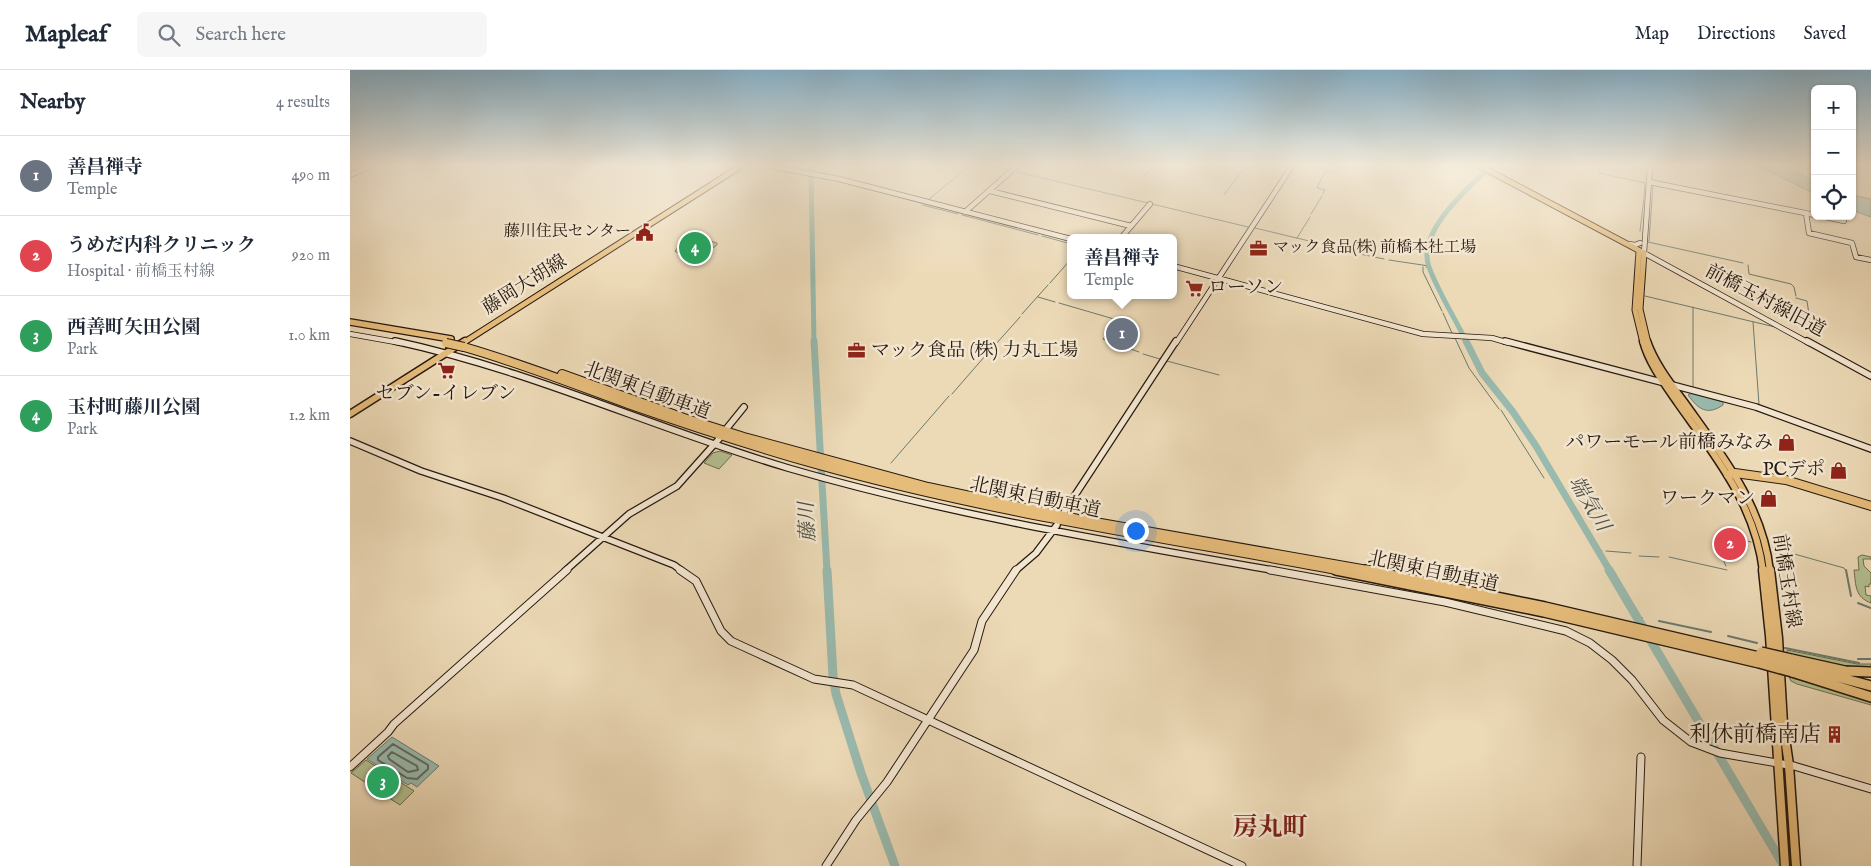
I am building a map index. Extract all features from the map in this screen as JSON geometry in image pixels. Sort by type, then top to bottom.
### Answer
[{"type":"highway","name":"北関東自動車道","points":[[350,322],[467,346],[678,422],[940,496],[1048,520],[1380,578],[1660,634],[1871,686]]},
{"type":"highway","name":"北関東自動車道","points":[[350,326],[448,341]]},
{"type":"highway","points":[[1734,475],[1787,484],[1850,500],[1871,508]]},
{"type":"highway","name":"北関東自動車道","points":[[1627,628],[1648,630],[1660,634]]},
{"type":"highway","points":[[1792,665],[1871,672]]},
{"type":"highway","points":[[1792,665],[1871,695]]},
{"type":"main road","name":"藤岡大胡線","points":[[350,414],[682,203]]},
{"type":"main road","points":[[1550,203],[1641,252]]},
{"type":"main road","name":"前橋玉村線","points":[[1641,252],[1643,261],[1640,296],[1642,326],[1668,384]]},
{"type":"main road","name":"前橋玉村線","points":[[1641,252],[1635,303],[1636,320],[1648,356],[1734,475],[1754,508],[1768,549],[1778,638],[1783,724],[1789,765],[1796,864]]},
{"type":"main road","name":"前橋玉村線","points":[[1734,475],[1760,547],[1770,636],[1774,724],[1779,763],[1785,866]]},
{"type":"street","points":[[929,203],[1067,238]]},
{"type":"street","points":[[965,212],[976,203]]},
{"type":"street","points":[[1039,203],[1131,226]]},
{"type":"street","points":[[1064,512],[1268,203]]},
{"type":"street","points":[[1641,252],[1645,234],[1647,203]]},
{"type":"street","points":[[1756,203],[1811,214]]},
{"type":"street","points":[[1124,234],[1150,204]]},
{"type":"street","points":[[1806,213],[1809,233],[1850,242],[1853,244],[1856,257],[1871,260]]},
{"type":"street","points":[[1839,220],[1844,221]]},
{"type":"street","points":[[1641,252],[1640,243],[1645,234]]},
{"type":"street","points":[[1622,242],[1633,245],[1640,243]]},
{"type":"street","name":"前橋玉村線旧道","points":[[1641,252],[1871,376]]},
{"type":"street","points":[[1643,261],[1649,259],[1660,262]]},
{"type":"street","points":[[1177,267],[1415,333],[1492,338],[1771,411],[1871,449]]},
{"type":"street","points":[[350,334],[446,352],[528,377],[714,445],[916,502],[1052,531],[1448,602],[1560,629],[1584,639],[1604,653],[1626,673],[1664,720],[1678,733],[1706,749],[1725,755],[1809,769],[1871,790]]},
{"type":"street","points":[[727,428],[744,407]]},
{"type":"street","points":[[350,767],[388,732],[394,724],[629,514],[677,486],[719,439]]},
{"type":"street","points":[[350,442],[421,471],[503,498],[604,536],[674,565],[694,578],[720,631],[731,641],[814,679],[853,685],[1242,866]]},
{"type":"street","points":[[826,866],[929,719],[974,650],[982,621],[1016,570],[1036,553],[1057,525]]},
{"type":"street","points":[[1637,866],[1641,757]]},
{"type":"green space","points":[[689,234],[717,243],[717,245],[698,259],[676,252]]},
{"type":"green space","points":[[720,451],[732,455],[719,469],[704,463],[713,453]]},
{"type":"green space","points":[[1862,555],[1871,557],[1871,559],[1863,559],[1864,566],[1871,573],[1871,584],[1869,584],[1869,587],[1865,586],[1866,595],[1871,596],[1871,603],[1862,598],[1856,586],[1854,570],[1859,570],[1858,557]]},
{"type":"green space","points":[[1787,650],[1857,664],[1871,664],[1871,668],[1851,667],[1787,655]]},
{"type":"green space","points":[[1789,677],[1871,700],[1871,705],[1797,684],[1791,681]]},
{"type":"green space","points":[[366,760],[414,791],[400,805],[351,773]]},
{"type":"water","points":[[1856,203],[1871,203],[1871,217],[1856,211]]},
{"type":"water","points":[[1692,393],[1723,402],[1723,405],[1712,410],[1703,409],[1695,404],[1688,395]]},
{"type":"water","points":[[392,737],[439,766],[417,787],[411,783],[408,785],[367,759]]},
{"type":"waterway","name":"藤川","points":[[812,203],[814,343]]},
{"type":"waterway","points":[[1311,214],[1318,203]]},
{"type":"waterway","name":"端気川","points":[[1454,203],[1437,225],[1430,239],[1427,253],[1429,267],[1433,276],[1467,343]]},
{"type":"waterway","points":[[1640,231],[1643,203]]},
{"type":"waterway","points":[[1649,241],[1652,203]]},
{"type":"waterway","points":[[1152,204],[1248,227]]},
{"type":"waterway","points":[[922,205],[958,214]]},
{"type":"waterway","points":[[962,215],[1038,235]]},
{"type":"waterway","points":[[1297,238],[1310,217]]},
{"type":"waterway","points":[[1255,228],[1330,246]]},
{"type":"waterway","points":[[1042,236],[1067,243]]},
{"type":"waterway","points":[[1648,242],[1743,263]]},
{"type":"waterway","points":[[1335,248],[1356,253]]},
{"type":"waterway","points":[[1360,254],[1384,259]]},
{"type":"waterway","points":[[1389,260],[1429,266]]},
{"type":"waterway","points":[[1050,283],[1067,264]]},
{"type":"waterway","points":[[1748,265],[1749,274],[1791,284],[1794,287],[1796,296]]},
{"type":"waterway","points":[[1423,267],[1423,272],[1442,311]]},
{"type":"waterway","points":[[1022,314],[1048,285]]},
{"type":"waterway","points":[[1645,296],[1693,307]]},
{"type":"waterway","points":[[1038,297],[1055,302]]},
{"type":"waterway","points":[[1796,298],[1807,301],[1812,334]]},
{"type":"waterway","points":[[1059,303],[1114,319]]},
{"type":"waterway","points":[[1693,307],[1775,327]]},
{"type":"waterway","points":[[1693,307],[1693,387]]},
{"type":"waterway","points":[[1443,313],[1452,333]]},
{"type":"waterway","points":[[995,345],[1020,317]]},
{"type":"waterway","points":[[1118,320],[1103,339],[1139,352]]},
{"type":"waterway","points":[[1753,322],[1759,404]]},
{"type":"waterway","points":[[1455,338],[1469,368],[1499,409]]},
{"type":"waterway","name":"藤川","points":[[814,341],[827,571]]},
{"type":"waterway","name":"端気川","points":[[1467,343],[1482,373],[1513,412],[1536,446],[1610,571]]},
{"type":"waterway","points":[[952,394],[992,348]]},
{"type":"waterway","points":[[1143,354],[1160,359]]},
{"type":"waterway","points":[[1167,361],[1219,375]]},
{"type":"waterway","points":[[891,463],[949,396]]},
{"type":"waterway","points":[[1501,410],[1544,478]]},
{"type":"waterway","points":[[1726,566],[1722,557],[1719,533],[1751,542]]},
{"type":"waterway","points":[[1773,548],[1844,568],[1846,571]]},
{"type":"waterway","name":"端気川","points":[[1597,551],[1602,551]]},
{"type":"waterway","points":[[1606,551],[1631,553]]},
{"type":"waterway","points":[[1639,556],[1659,557]]},
{"type":"waterway","points":[[1669,557],[1727,570]]},
{"type":"waterway","name":"藤川","points":[[827,570],[833,676],[836,694],[861,773],[895,866]]},
{"type":"waterway","name":"端気川","points":[[1609,570],[1784,866]]},
{"type":"waterway","points":[[1846,570],[1851,596]]},
{"type":"waterway","points":[[1858,603],[1871,608]]},
{"type":"waterway","name":"端気川","points":[[1637,617],[1642,618]]},
{"type":"waterway","points":[[1659,621],[1711,632]]},
{"type":"waterway","points":[[1728,636],[1757,643]]},
{"type":"waterway","points":[[1785,648],[1859,663]]},
{"type":"waterway","points":[[1858,659],[1871,659]]},
{"type":"place","name":"藤川住民センター","points":[[645,232]]},
{"type":"place","name":"玉村町藤川公園","points":[[695,248]]},
{"type":"place","name":"マック食品(株) 前橋本社工場","points":[[1259,248]]},
{"type":"place","name":"ローソン","points":[[1194,288]]},
{"type":"place","name":"善昌禅寺","points":[[1122,334]]},
{"type":"place","name":"マック食品 (株) 力丸工場","points":[[857,351]]},
{"type":"place","name":"セブン-イレブン","points":[[446,371]]},
{"type":"place","name":"パワーモール前橋みなみ","points":[[1787,443]]},
{"type":"place","name":"PCデポ","points":[[1839,470]]},
{"type":"place","name":"ワークマン","points":[[1769,499]]},
{"type":"place","name":"うめだ内科クリニック","points":[[1730,544]]},
{"type":"place","name":"利休前橋南店","points":[[1835,735]]},
{"type":"place","name":"西善町矢田公園","points":[[383,782]]},
{"type":"district","name":"房丸町","points":[[1270,828]]}]
